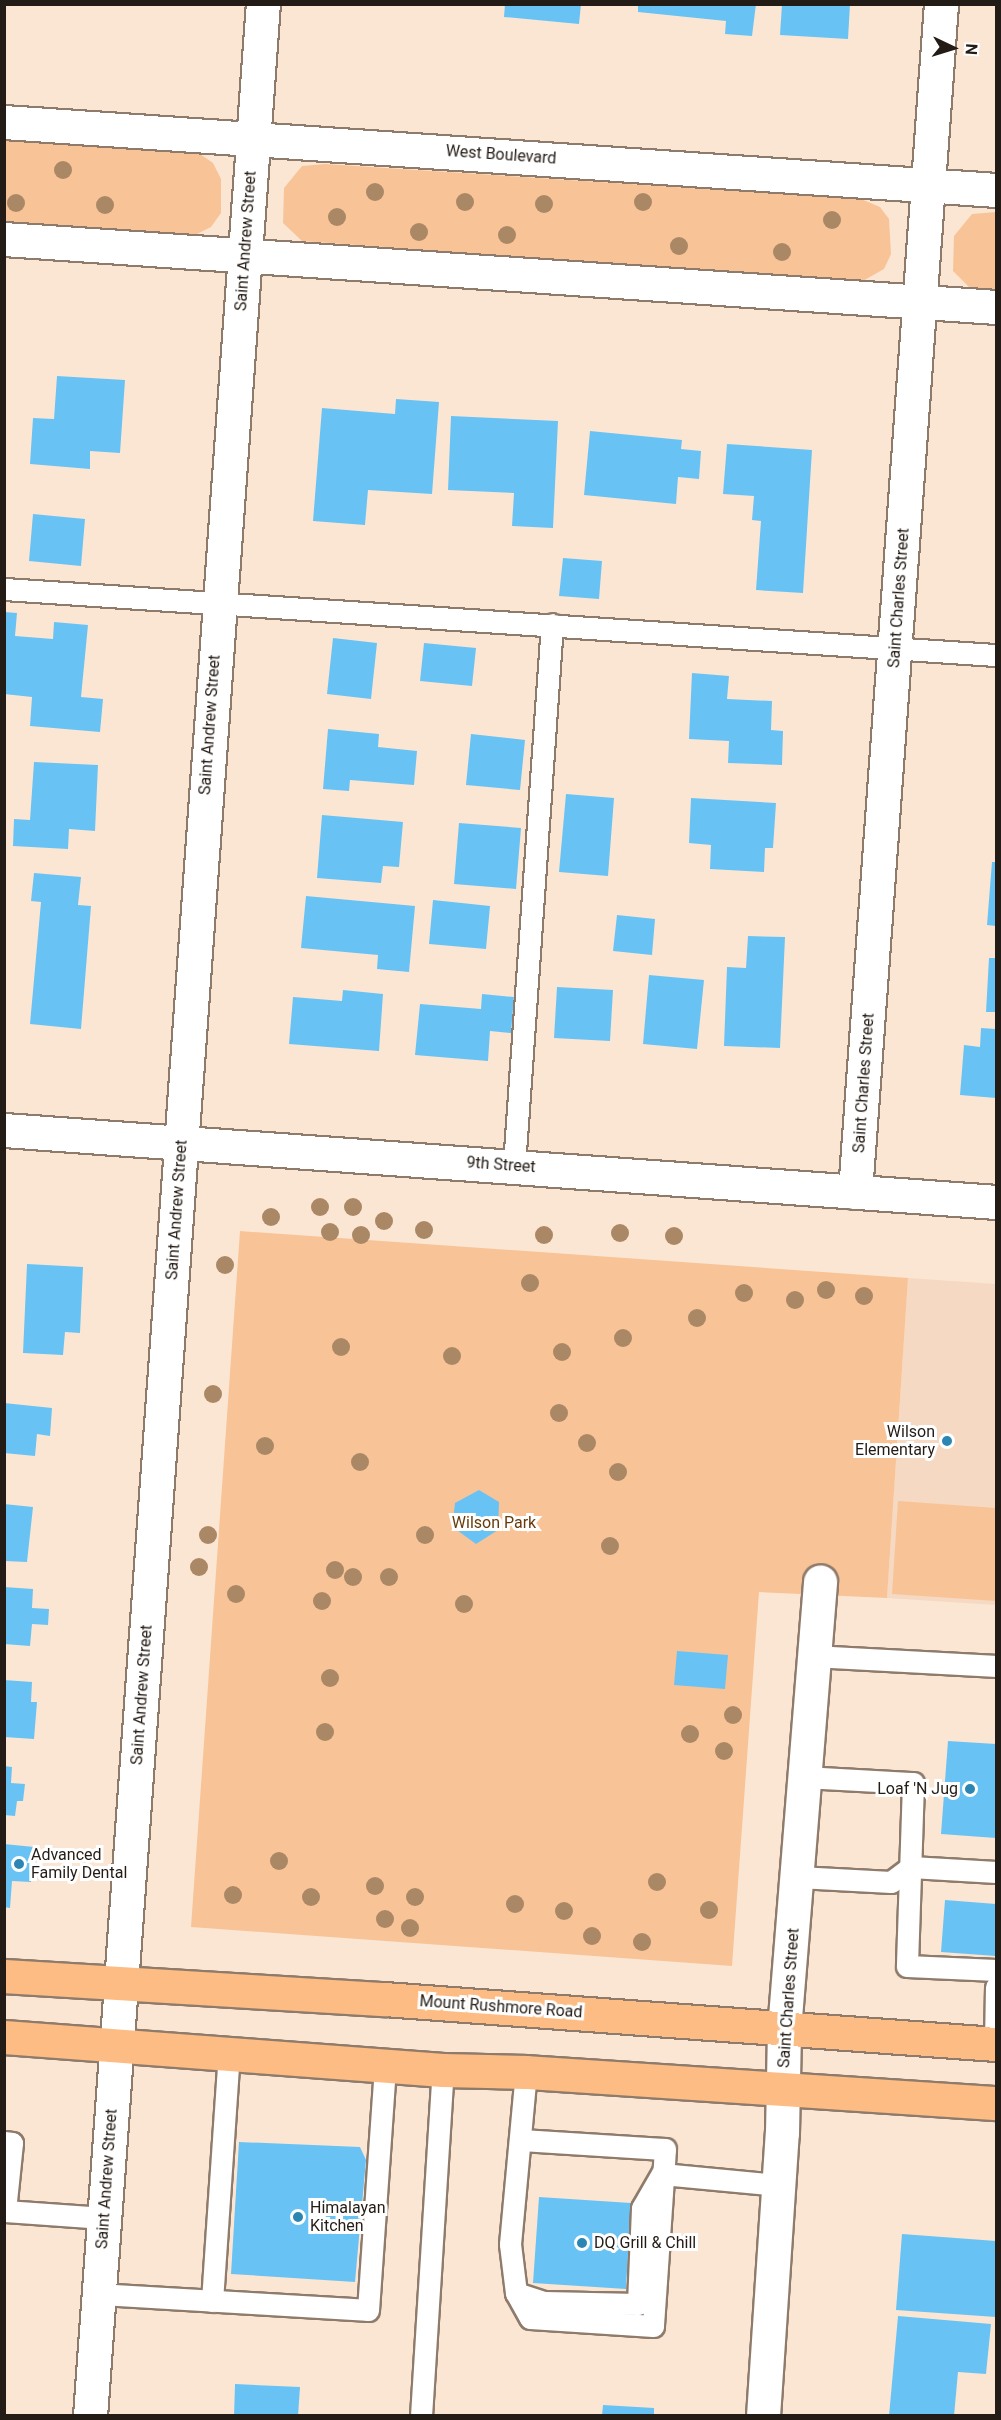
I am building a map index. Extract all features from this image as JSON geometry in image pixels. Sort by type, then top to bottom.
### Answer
[{"type":"highway","name":"Mount Rushmore Road","points":[[4,1976],[384,1999],[996,2044]]},
{"type":"highway","points":[[4,2037],[443,2070],[526,2072],[996,2103]]},
{"type":"street","name":"Saint Andrew Street","points":[[90,2415],[118,1984],[182,1141],[263,4]]},
{"type":"street","name":"Saint Charles Street","points":[[855,1192],[940,4]]},
{"type":"street","name":"West Boulevard","points":[[4,122],[996,190]]},
{"type":"street","points":[[4,239],[996,307]]},
{"type":"street","name":"9th Street","points":[[4,1130],[182,1141],[996,1202]]},
{"type":"street","name":"Saint Charles Street","points":[[763,2415],[779,2185],[784,2088],[784,2030],[820,1581]]},
{"type":"lane","points":[[4,589],[219,601],[996,655]]},
{"type":"lane","points":[[514,1166],[552,624]]},
{"type":"lane","points":[[814,1656],[996,1666]]},
{"type":"lane","points":[[805,1777],[913,1783],[907,1966],[996,1970]]},
{"type":"lane","points":[[798,1876],[891,1882],[911,1867],[996,1872]]},
{"type":"lane","points":[[996,1987],[996,2044]]},
{"type":"lane","points":[[212,2301],[229,2053]]},
{"type":"lane","points":[[99,2294],[368,2310],[385,2065]]},
{"type":"lane","points":[[421,2415],[443,2070]]},
{"type":"lane","points":[[520,2140],[665,2148],[653,2326],[530,2318],[516,2293],[510,2244],[526,2072]]},
{"type":"lane","points":[[4,2142],[12,2143],[5,2211],[104,2218]]},
{"type":"lane","points":[[662,2174],[779,2185]]},
{"type":"shaded area","name":"Wilson Elementary","points":[[908,1278],[996,1284],[996,1605],[887,1598]]},
{"type":"green space","points":[[4,139],[182,150],[200,154],[213,163],[221,179],[221,213],[211,227],[197,234],[177,236],[5,224]]},
{"type":"green space","points":[[325,164],[861,199],[880,207],[889,219],[891,254],[884,269],[861,282],[302,241],[283,223],[284,188],[302,166]]},
{"type":"green space","points":[[996,212],[996,291],[972,290],[953,271],[954,236],[972,214]]},
{"type":"green space","name":"Wilson Park","points":[[240,1231],[908,1278],[887,1598],[759,1592],[732,1966],[191,1927]]},
{"type":"green space","points":[[898,1501],[996,1508],[996,1601],[892,1594]]},
{"type":"building","points":[[505,4],[581,4],[579,24],[504,17]]},
{"type":"building","points":[[638,4],[756,4],[752,36],[725,34],[726,21],[638,12]]},
{"type":"building","points":[[782,4],[850,4],[848,39],[780,35]]},
{"type":"building","points":[[57,376],[125,380],[120,453],[90,451],[90,469],[30,464],[33,418],[54,419]]},
{"type":"building","points":[[396,399],[439,402],[432,494],[368,490],[365,525],[313,521],[322,408],[395,414]]},
{"type":"building","points":[[451,416],[558,421],[553,528],[512,526],[514,493],[448,490]]},
{"type":"building","points":[[590,431],[682,440],[681,449],[701,451],[699,479],[678,477],[676,504],[584,495]]},
{"type":"building","points":[[727,444],[812,450],[803,593],[756,590],[761,521],[752,520],[754,496],[723,494]]},
{"type":"building","points":[[33,514],[85,519],[81,566],[29,561]]},
{"type":"building","points":[[563,558],[602,561],[599,599],[559,596]]},
{"type":"building","points":[[4,612],[17,613],[15,636],[53,639],[54,622],[88,625],[81,697],[103,699],[100,732],[30,726],[32,697],[4,694]]},
{"type":"building","points":[[333,638],[377,643],[371,699],[327,694]]},
{"type":"building","points":[[424,643],[476,648],[472,686],[420,681]]},
{"type":"building","points":[[692,673],[729,676],[727,699],[772,701],[771,730],[783,731],[782,765],[728,763],[729,741],[689,739]]},
{"type":"building","points":[[328,729],[379,734],[378,747],[417,751],[414,785],[350,780],[349,791],[323,789]]},
{"type":"building","points":[[471,734],[525,740],[520,790],[466,785]]},
{"type":"building","points":[[34,762],[98,765],[95,831],[69,829],[68,849],[13,846],[14,819],[30,820]]},
{"type":"building","points":[[566,794],[614,798],[608,876],[559,872]]},
{"type":"building","points":[[691,798],[776,803],[773,848],[765,848],[764,872],[710,869],[711,845],[689,843]]},
{"type":"building","points":[[322,815],[403,822],[399,867],[383,866],[381,883],[317,878]]},
{"type":"building","points":[[459,823],[521,828],[516,889],[454,884]]},
{"type":"building","points":[[992,862],[996,862],[996,926],[987,925]]},
{"type":"building","points":[[34,873],[81,877],[78,905],[91,906],[81,1029],[30,1024],[41,902],[31,901]]},
{"type":"building","points":[[306,896],[415,906],[409,972],[377,969],[378,955],[301,948]]},
{"type":"building","points":[[433,900],[490,906],[486,949],[429,944]]},
{"type":"building","points":[[617,915],[655,919],[652,955],[613,951]]},
{"type":"building","points":[[748,936],[785,937],[780,1048],[724,1046],[727,967],[746,968]]},
{"type":"building","points":[[989,958],[996,958],[996,1012],[986,1012]]},
{"type":"building","points":[[649,975],[704,980],[697,1049],[643,1044]]},
{"type":"building","points":[[557,987],[613,990],[610,1041],[554,1038]]},
{"type":"building","points":[[343,990],[383,994],[379,1051],[289,1044],[293,997],[342,1001]]},
{"type":"building","points":[[482,994],[514,997],[511,1033],[490,1031],[488,1061],[415,1055],[420,1004],[481,1009]]},
{"type":"building","points":[[981,1028],[996,1029],[996,1098],[960,1095],[964,1045],[980,1047]]},
{"type":"building","points":[[27,1264],[83,1267],[80,1333],[65,1332],[63,1355],[23,1353]]},
{"type":"building","points":[[4,1403],[52,1408],[50,1436],[37,1434],[35,1456],[4,1453]]},
{"type":"building","points":[[479,1490],[499,1502],[498,1530],[476,1544],[454,1528],[454,1512],[455,1503]]},
{"type":"building","points":[[4,1504],[33,1507],[27,1562],[4,1561]]},
{"type":"building","points":[[4,1587],[33,1589],[32,1608],[49,1609],[48,1625],[32,1624],[30,1646],[4,1644]]},
{"type":"building","points":[[677,1651],[728,1655],[725,1689],[674,1685]]},
{"type":"building","points":[[4,1680],[32,1682],[31,1702],[37,1702],[34,1739],[4,1737]]},
{"type":"building","name":"Loaf 'N Jug","points":[[948,1741],[996,1744],[996,1838],[941,1834]]},
{"type":"building","points":[[4,1766],[12,1767],[11,1783],[25,1784],[23,1801],[17,1801],[15,1816],[4,1815]]},
{"type":"building","name":"Advanced Family Dental","points":[[4,1844],[34,1847],[31,1882],[12,1881],[10,1908],[4,1907]]},
{"type":"building","points":[[945,1900],[996,1904],[996,1956],[941,1952]]},
{"type":"building","name":"Himalayan Kitchen","points":[[239,2142],[360,2147],[366,2160],[355,2282],[231,2274]]},
{"type":"building","name":"DQ Grill & Chill","points":[[539,2197],[631,2203],[626,2289],[533,2283]]},
{"type":"building","points":[[902,2234],[996,2241],[996,2317],[896,2310]]},
{"type":"building","points":[[898,2316],[991,2324],[986,2374],[958,2372],[954,2416],[889,2416]]},
{"type":"building","points":[[235,2384],[300,2387],[298,2416],[234,2416]]},
{"type":"building","points":[[603,2405],[654,2408],[654,2416],[602,2416]]},
{"type":"place","name":"Wilson Elementary","points":[[947,1441]]},
{"type":"place","name":"Loaf 'N Jug","points":[[970,1789]]},
{"type":"place","name":"Advanced Family Dental","points":[[19,1864]]},
{"type":"place","name":"Himalayan Kitchen","points":[[298,2217]]},
{"type":"place","name":"DQ Grill & Chill","points":[[582,2243]]}]
